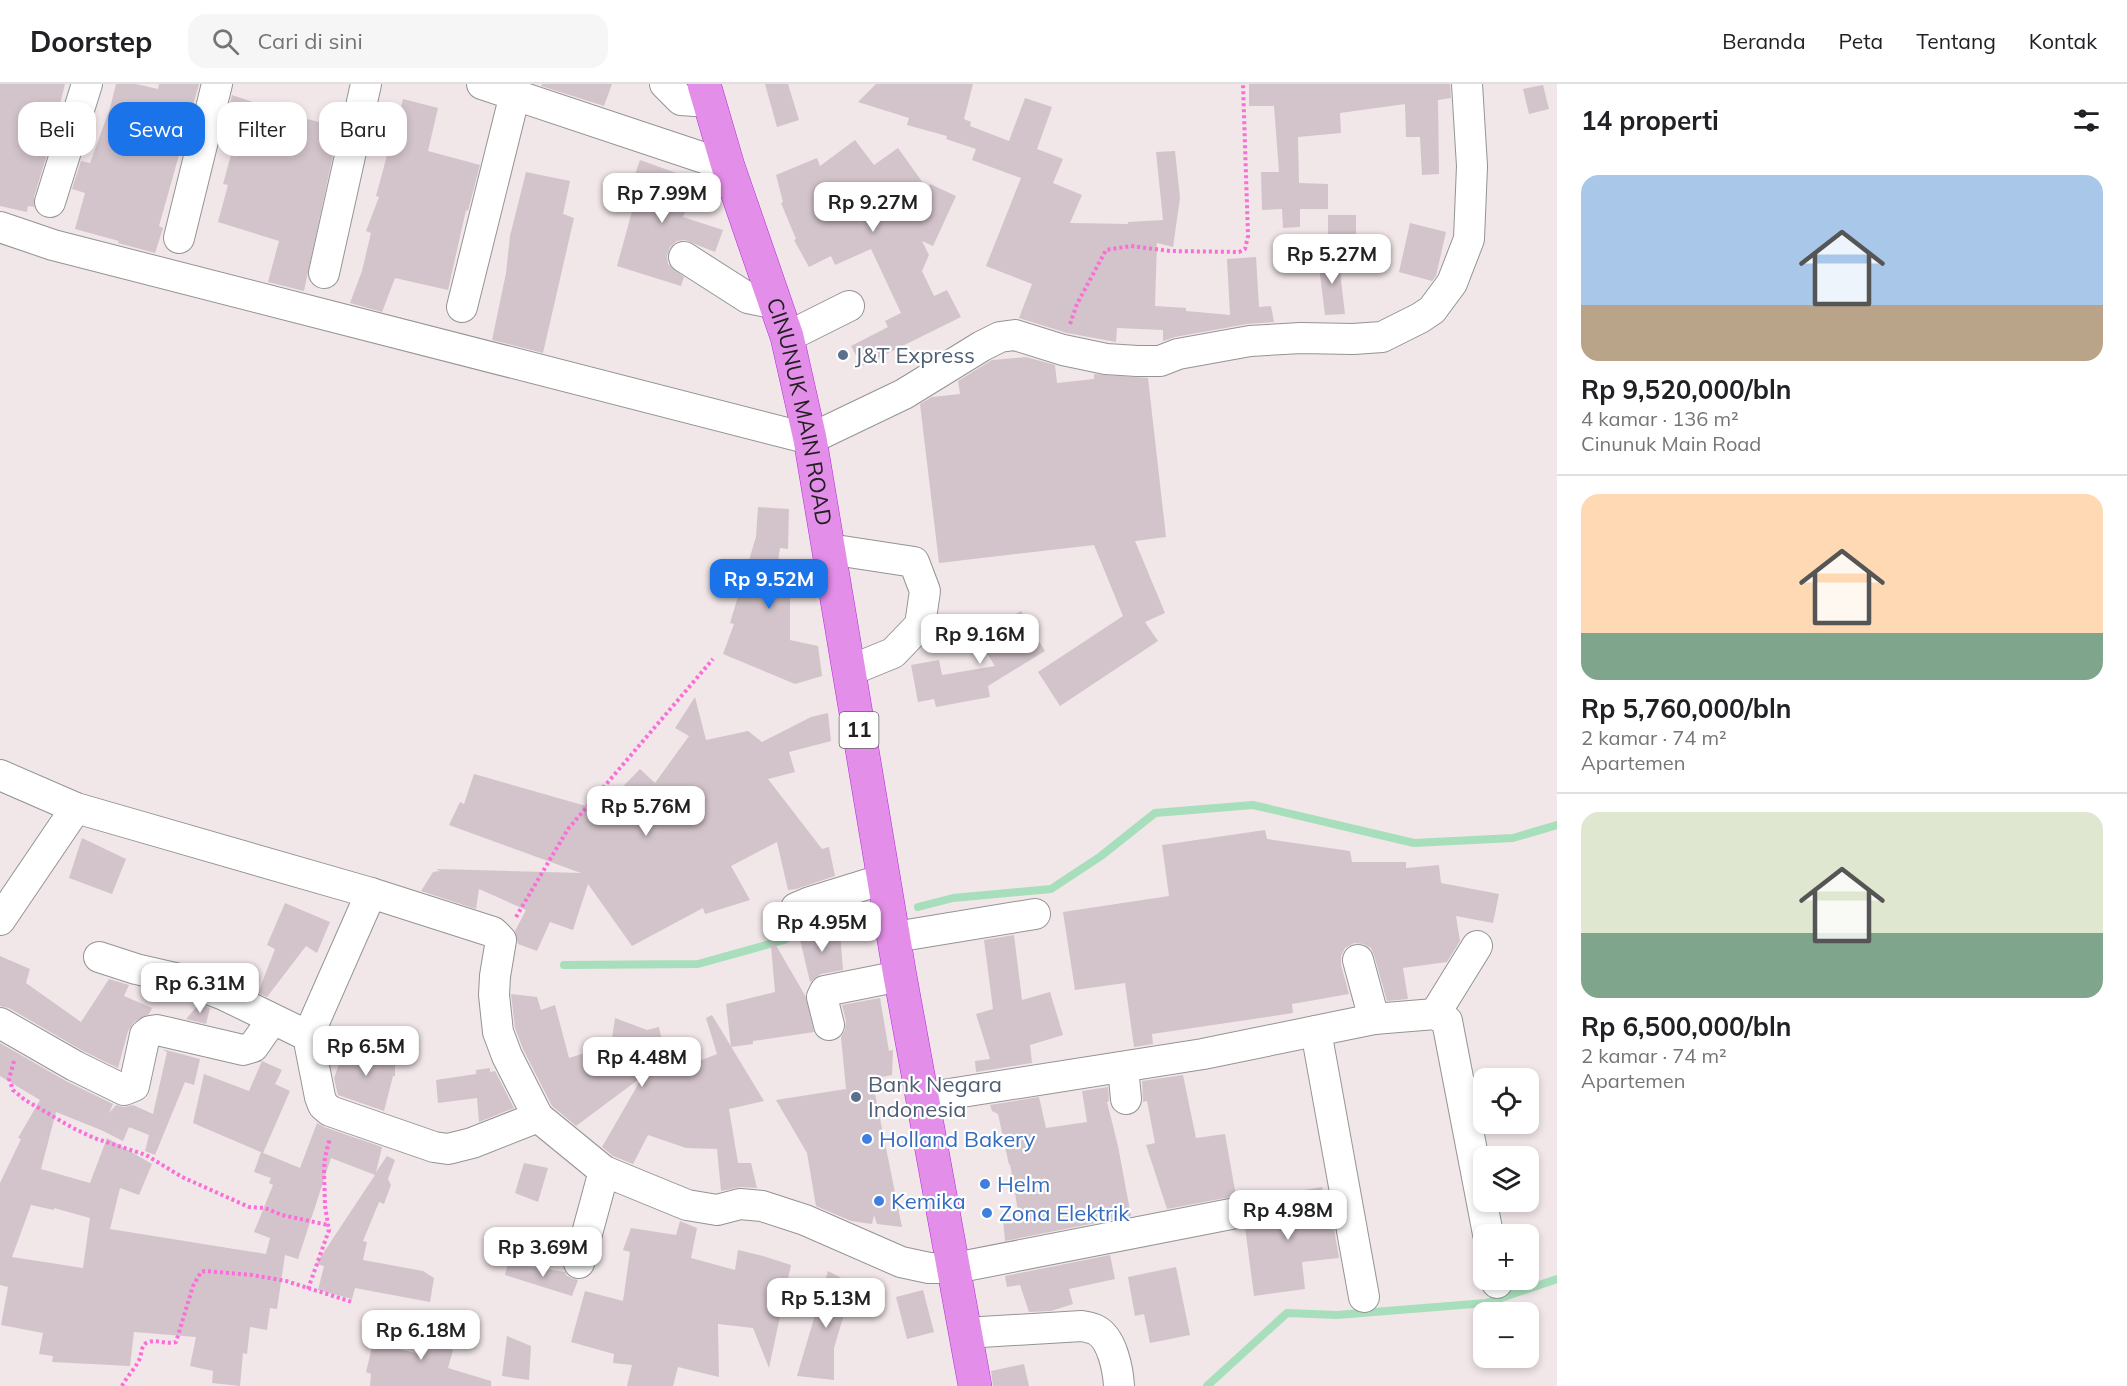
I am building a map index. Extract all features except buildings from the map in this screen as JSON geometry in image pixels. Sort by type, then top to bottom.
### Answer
[{"type":"highway","name":"CINUNUK MAIN ROAD","points":[[706,93],[728,166],[787,337],[810,439],[900,976],[975,1386]]},
{"type":"street","points":[[51,202],[87,84]]},
{"type":"street","points":[[179,238],[217,84]]},
{"type":"street","points":[[324,273],[366,84]]},
{"type":"street","points":[[482,84],[728,166]]},
{"type":"street","points":[[665,84],[681,100],[706,93]]},
{"type":"street","points":[[0,227],[64,248],[810,439],[904,394],[1000,337],[1015,335],[1063,350],[1106,359],[1137,362],[1160,361],[1178,354],[1250,341],[1292,338],[1353,339],[1382,336],[1432,310],[1452,283],[1469,239],[1472,166],[1467,84]]},
{"type":"street","points":[[462,308],[515,94]]},
{"type":"street","points":[[684,256],[748,298],[776,304]]},
{"type":"street","points":[[787,337],[849,306]]},
{"type":"street","points":[[829,549],[914,562],[925,591],[920,625],[893,654],[849,671]]},
{"type":"street","points":[[0,775],[76,808],[371,893],[493,932],[501,940],[494,995],[498,1032],[507,1056],[538,1117],[604,1171],[687,1205],[717,1210],[740,1204],[762,1206],[805,1220],[901,1262],[928,1268],[955,1268],[1236,1213]]},
{"type":"street","points":[[0,920],[76,808]]},
{"type":"street","points":[[796,908],[884,879]]},
{"type":"street","points":[[371,893],[308,1036],[323,1105],[338,1114],[434,1147],[448,1149],[472,1143],[538,1117]]},
{"type":"street","points":[[895,937],[1035,914]]},
{"type":"street","points":[[1435,1014],[1477,946]]},
{"type":"street","points":[[99,957],[136,969],[184,980],[224,995],[308,1036]]},
{"type":"street","points":[[1358,960],[1374,1019]]},
{"type":"street","points":[[829,1025],[822,997],[825,992],[900,976]]},
{"type":"street","points":[[924,1098],[1203,1054],[1374,1019],[1435,1014],[1447,1021],[1486,1224]]},
{"type":"street","points":[[10,1029],[75,1066],[124,1090],[134,1086],[145,1035],[150,1031],[157,1030],[243,1050],[253,1047],[272,1020]]},
{"type":"street","points":[[1316,1032],[1364,1297]]},
{"type":"street","points":[[1123,1067],[1126,1099]]},
{"type":"street","points":[[579,1263],[604,1171]]},
{"type":"street","points":[[965,1333],[1082,1326],[1096,1329],[1106,1338],[1116,1368],[1119,1386]]},
{"type":"path","points":[[1063,350],[1077,304],[1106,250],[1131,246],[1193,251],[1239,252],[1245,249],[1248,236],[1243,84]]},
{"type":"path","points":[[501,940],[568,829],[713,659]]},
{"type":"path","points":[[10,1029],[15,1045],[15,1056],[9,1079],[13,1090],[26,1100],[94,1138],[146,1155],[182,1177],[229,1199],[249,1207],[265,1208],[282,1215],[328,1225]]},
{"type":"path","points":[[308,1289],[321,1255],[328,1225],[325,1206],[325,1157],[338,1114]]},
{"type":"path","points":[[122,1386],[127,1375],[139,1361],[146,1343],[150,1341],[171,1344],[176,1342],[193,1286],[201,1272],[205,1270],[286,1281],[352,1302]]},
{"type":"waterway","points":[[918,907],[953,898],[1051,889],[1101,856],[1155,813],[1253,805],[1414,843],[1513,838],[1557,825]]},
{"type":"waterway","points":[[564,965],[698,964],[784,940],[818,919],[865,920]]},
{"type":"waterway","points":[[1207,1386],[1287,1313],[1337,1315],[1486,1303],[1557,1279]]},
{"type":"place","name":"J&T Express","points":[[843,355]]},
{"type":"place","name":"Bank Negara Indonesia","points":[[856,1097]]},
{"type":"place","name":"Holland Bakery","points":[[867,1139]]},
{"type":"place","name":"Helm","points":[[985,1184]]},
{"type":"place","name":"Kemika","points":[[879,1201]]},
{"type":"place","name":"Zona Elektrik","points":[[987,1213]]}]
